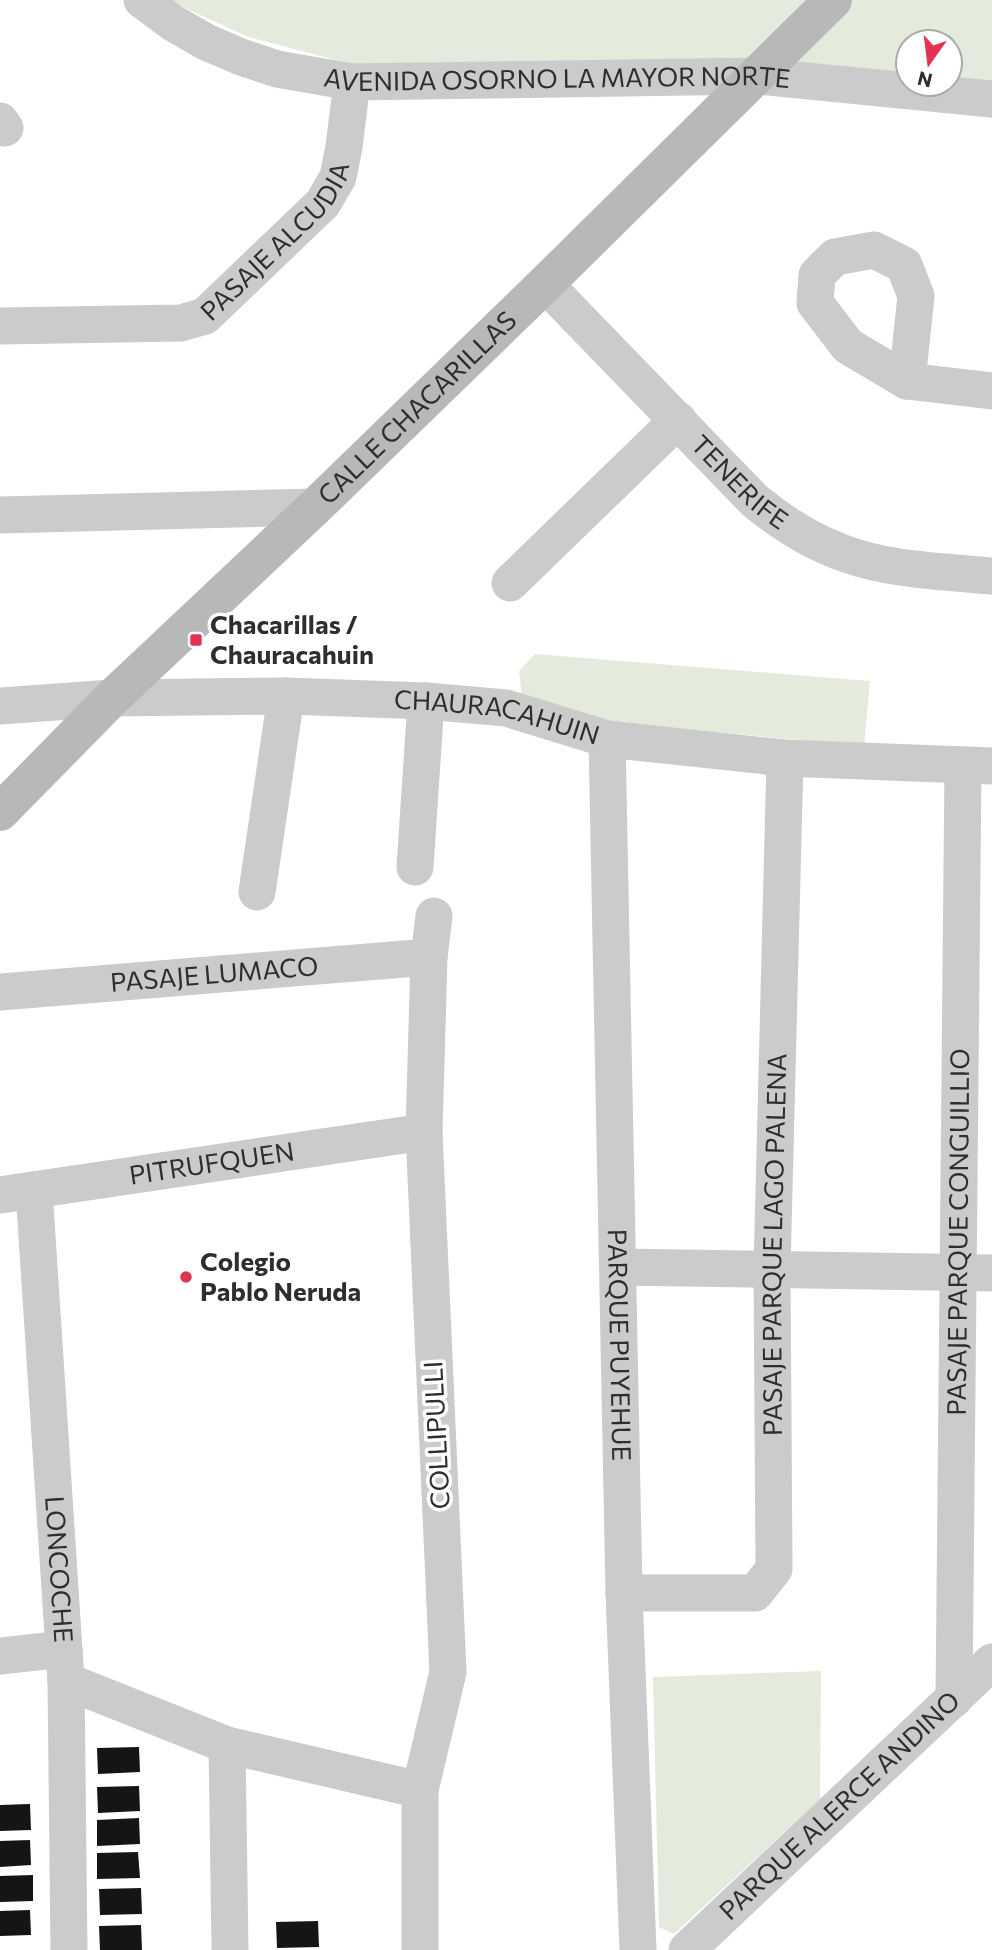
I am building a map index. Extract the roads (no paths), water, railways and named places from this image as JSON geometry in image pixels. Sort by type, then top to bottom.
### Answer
[{"type":"street","name":"AVENIDA OSORNO LA MAYOR NORTE","points":[[142,0],[184,29],[241,57],[277,69],[352,82],[757,76],[992,99]]},
{"type":"street","name":"CALLE CHACARILLAS","points":[[0,812],[113,698],[315,507],[833,0]]},
{"type":"street","name":"PASAJE ALCUDIA","points":[[0,326],[181,323],[205,316],[323,204],[338,177],[352,82]]},
{"type":"street","name":"TENERIFE","points":[[545,284],[754,500],[778,520],[822,545],[859,560],[888,567],[992,576]]},
{"type":"street","points":[[907,381],[992,391]]},
{"type":"street","points":[[510,583],[678,420]]},
{"type":"street","points":[[0,515],[315,507]]},
{"type":"street","points":[[257,892],[286,696]]},
{"type":"street","name":"CHAURACAHUIN","points":[[0,706],[113,698],[286,696],[426,701],[506,708],[607,739],[785,758],[977,766]]},
{"type":"street","points":[[415,867],[426,701]]},
{"type":"street","name":"PARQUE PUYEHUE","points":[[607,739],[624,1593],[638,1950]]},
{"type":"street","name":"PASAJE PARQUE LAGO PALENA","points":[[624,1593],[755,1593],[774,1569],[772,1269],[785,758]]},
{"type":"street","name":"PASAJE PARQUE CONGUILLIO","points":[[954,1699],[975,1273],[977,766]]},
{"type":"street","name":"COLLIPULLI","points":[[420,1950],[420,1790],[448,1672],[424,1132],[429,957],[434,916]]},
{"type":"street","name":"PASAJE LUMACO","points":[[0,992],[429,957]]},
{"type":"street","name":"PITRUFQUEN","points":[[17,1192],[424,1132]]},
{"type":"street","name":"LONCOCHE","points":[[17,1192],[65,1665],[69,1950]]},
{"type":"street","points":[[618,1267],[975,1273]]},
{"type":"street","points":[[0,1656],[65,1665],[227,1745],[420,1790]]},
{"type":"street","name":"PARQUE ALERCE ANDINO","points":[[687,1950],[992,1662]]},
{"type":"street","points":[[227,1745],[230,1950]]},
{"type":"place","name":"Chacarillas / Chauracahuin","points":[[196,640]]},
{"type":"place","name":"Colegio Pablo Neruda","points":[[186,1277]]}]
